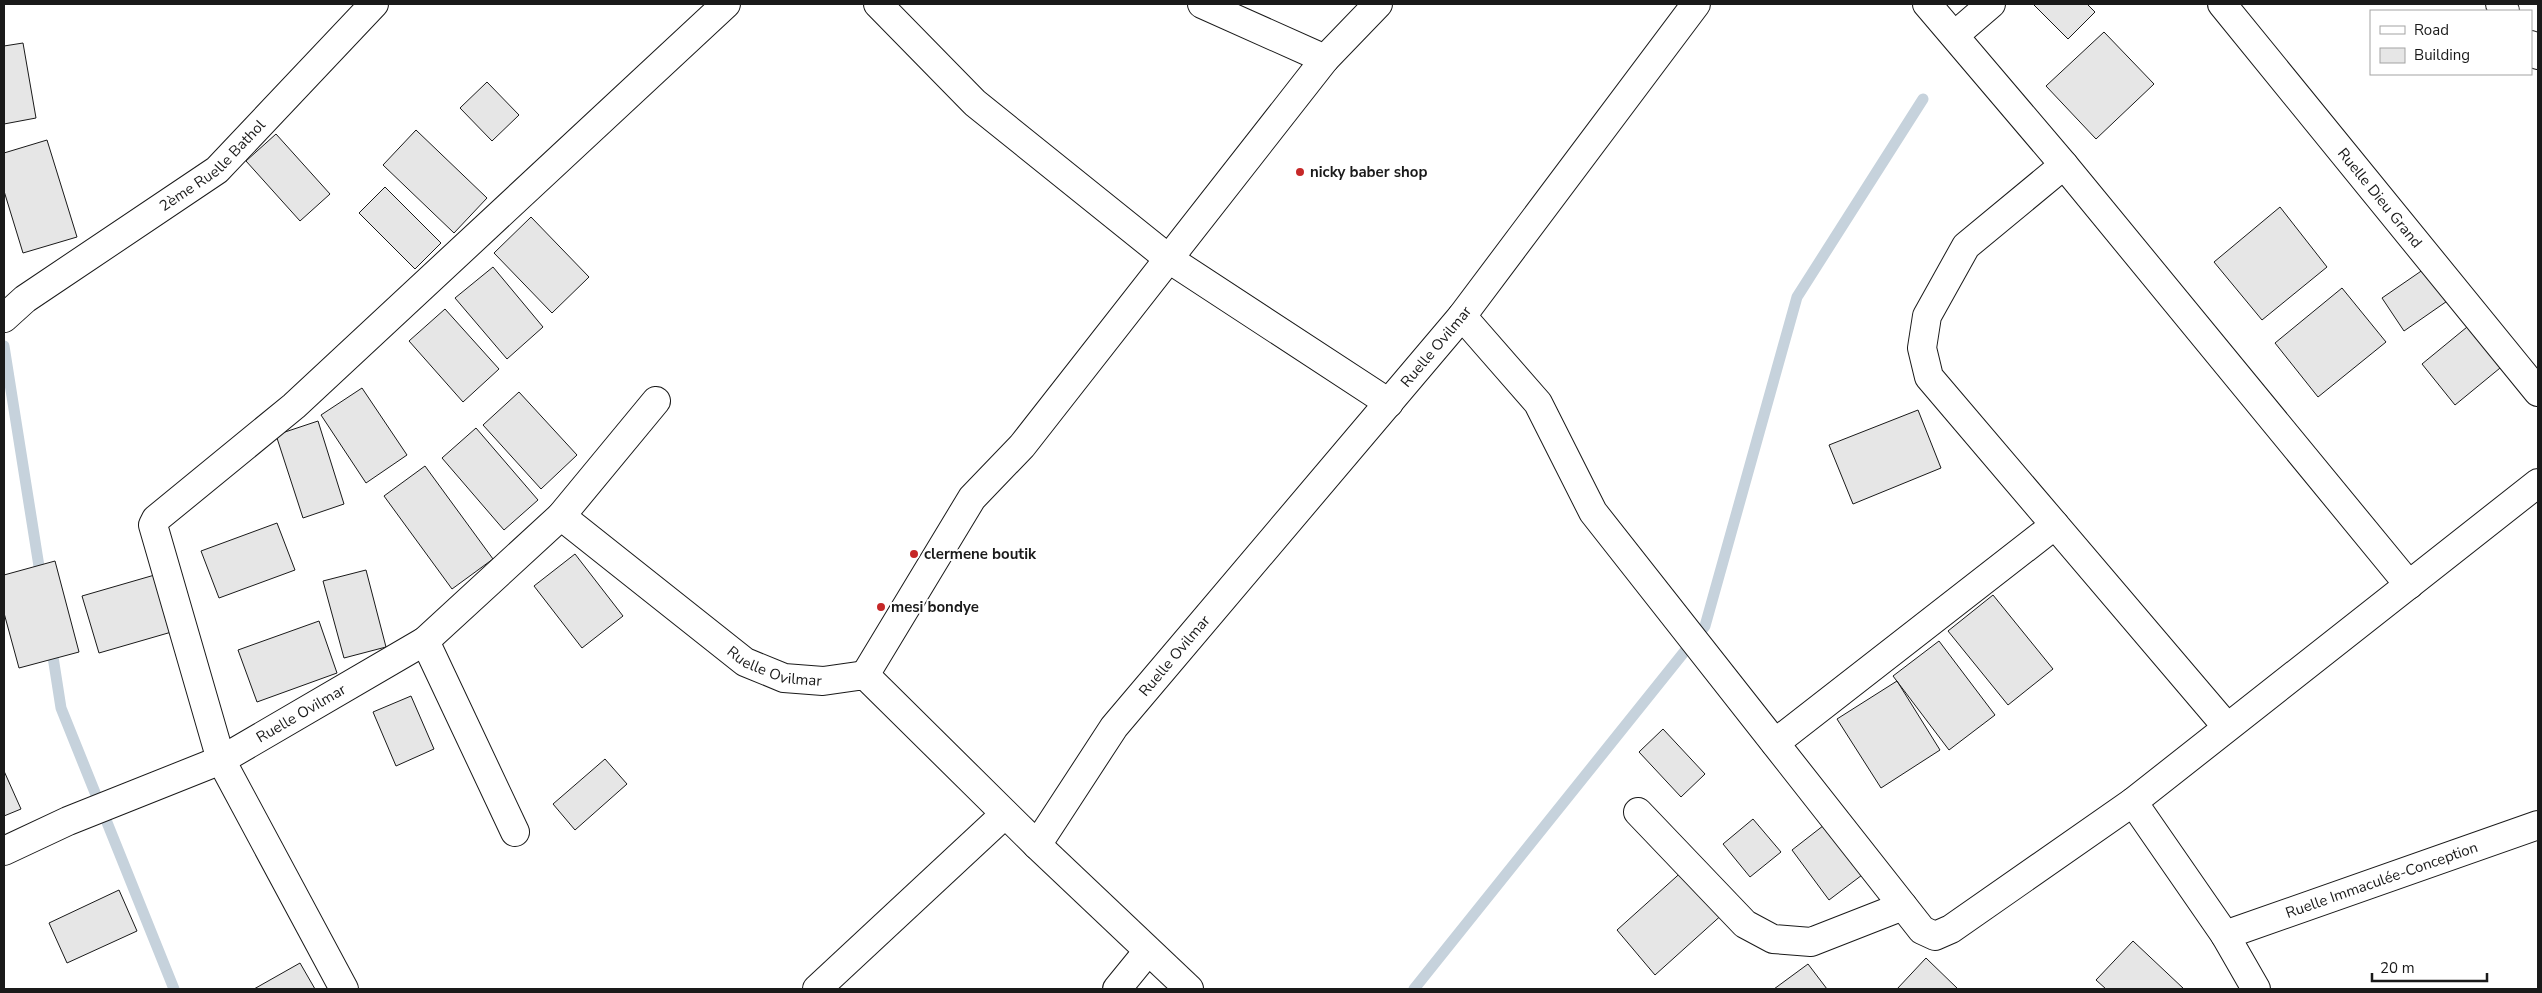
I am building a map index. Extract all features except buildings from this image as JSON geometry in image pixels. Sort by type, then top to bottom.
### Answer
[{"type":"street","name":"2ème Ruelle Bathol","points":[[4,318],[25,299],[217,170],[374,4]]},
{"type":"street","points":[[344,989],[221,760],[153,525],[156,519],[294,406],[726,4]]},
{"type":"street","points":[[878,4],[975,103],[1169,259],[1389,403]]},
{"type":"street","points":[[1202,4],[1325,59]]},
{"type":"street","points":[[1190,989],[1037,845],[865,675],[972,498],[1022,446],[1325,59],[1378,4]]},
{"type":"street","name":"Ruelle Ovilmar","points":[[1037,845],[1114,727],[1462,316],[1696,4]]},
{"type":"street","points":[[1927,4],[2064,165],[2408,585]]},
{"type":"street","points":[[1955,35],[1991,4]]},
{"type":"street","name":"Ruelle Dieu Grand","points":[[2222,4],[2536,382]]},
{"type":"street","points":[[2064,165],[1966,246],[1927,316],[1922,348],[1929,377],[2227,727]]},
{"type":"street","points":[[1462,316],[1538,403],[1593,512],[1922,930],[1935,936],[1951,929],[2132,802],[2538,483]]},
{"type":"street","name":"Ruelle Ovilmar","points":[[4,851],[68,820],[221,760],[425,641],[561,516],[656,401]]},
{"type":"street","name":"Ruelle Ovilmar","points":[[561,516],[744,662],[784,678],[822,681],[865,675]]},
{"type":"street","points":[[1775,743],[2055,525]]},
{"type":"street","points":[[425,641],[515,832]]},
{"type":"street","points":[[2132,802],[2226,935],[2256,989]]},
{"type":"street","points":[[1638,812],[1745,924],[1773,939],[1811,942],[1904,906]]},
{"type":"street","points":[[817,989],[1005,814]]},
{"type":"street","name":"Ruelle Immaculée-Conception","points":[[2226,935],[2538,826]]},
{"type":"street","points":[[1117,989],[1148,951]]},
{"type":"waterway","points":[[1414,989],[1705,626],[1797,297],[1923,99]]},
{"type":"waterway","points":[[4,346],[41,579]]},
{"type":"waterway","points":[[51,644],[61,708],[174,989]]},
{"type":"place","name":"nicky baber shop","points":[[1300,172]]},
{"type":"place","name":"clermene boutik","points":[[914,554]]},
{"type":"place","name":"mesi bondye","points":[[881,607]]}]
